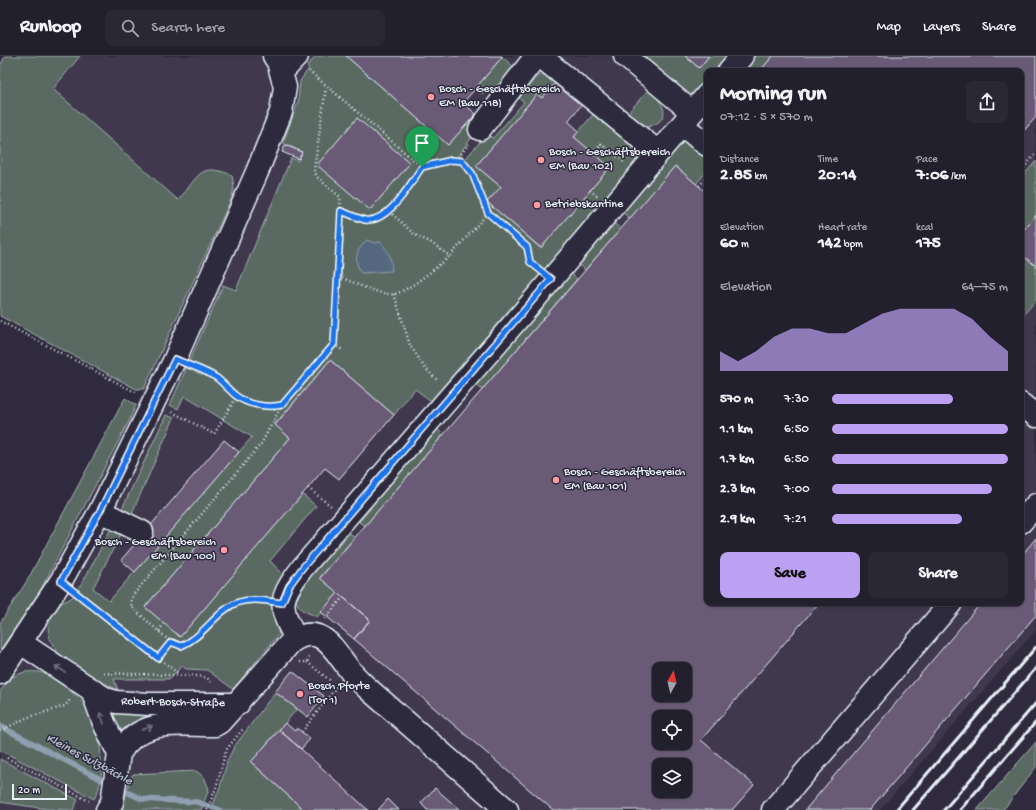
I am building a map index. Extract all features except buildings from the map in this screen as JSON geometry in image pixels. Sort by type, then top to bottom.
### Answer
[{"type":"street","points":[[480,129],[536,56]]},
{"type":"street","points":[[540,56],[658,152]]},
{"type":"street","points":[[625,56],[687,118],[704,141]]},
{"type":"street","points":[[732,68],[742,56]]},
{"type":"street","points":[[0,673],[61,581],[100,511],[155,402],[175,359],[281,112],[286,87],[287,61]]},
{"type":"street","points":[[296,638],[289,627],[282,603],[289,586],[303,567],[704,98]]},
{"type":"street","points":[[1024,406],[1036,416]]},
{"type":"street","points":[[1024,518],[1036,504]]},
{"type":"street","points":[[100,511],[142,532]]},
{"type":"street","points":[[773,810],[948,606]]},
{"type":"street","points":[[238,704],[284,649],[296,638],[308,636],[329,642],[350,671],[366,687],[508,810]]},
{"type":"street","name":"Robert-Bosch-Straße","points":[[21,643],[92,690],[116,702],[238,704]]},
{"type":"street","points":[[92,690],[118,760]]},
{"type":"street","name":"Robert-Bosch-Straße","points":[[110,806],[118,760],[129,740],[143,729],[159,725],[215,725],[224,719],[238,704]]},
{"type":"path","points":[[287,61],[326,87],[422,167]]},
{"type":"path","points":[[282,603],[261,600],[239,602],[223,612],[189,642],[181,646],[171,642],[131,607],[131,598],[261,444],[282,405],[334,344],[336,275],[341,211],[340,197],[317,177],[314,170],[326,87]]},
{"type":"path","points":[[594,154],[601,144],[639,174]]},
{"type":"path","points":[[1024,167],[1036,153]]},
{"type":"path","points":[[341,211],[365,220],[378,219],[389,211],[422,167],[452,160],[462,161],[472,173],[488,213],[527,247],[530,262],[551,279]]},
{"type":"path","points":[[699,186],[704,181]]},
{"type":"path","points":[[336,275],[382,293],[394,294],[406,289],[450,256],[493,208]]},
{"type":"path","points":[[389,211],[415,235],[430,242],[450,256]]},
{"type":"path","points":[[394,294],[410,345],[416,357],[425,368],[452,394]]},
{"type":"path","points":[[0,320],[155,402]]},
{"type":"path","points":[[334,344],[342,350]]},
{"type":"path","points":[[175,359],[216,378],[237,396],[257,405],[272,407],[282,405]]},
{"type":"path","points":[[176,414],[214,434],[237,396]]},
{"type":"path","points":[[61,581],[180,675]]},
{"type":"path","points":[[322,622],[343,597]]},
{"type":"path","points":[[158,631],[164,623]]},
{"type":"path","points":[[158,658],[171,642]]},
{"type":"path","points":[[302,732],[338,686],[307,662]]},
{"type":"path","points":[[0,731],[26,718]]},
{"type":"path","points":[[207,810],[216,788],[226,750],[244,727]]},
{"type":"path","points":[[7,758],[110,806]]},
{"type":"shaded area","points":[[5,56],[1036,56],[1036,630],[880,810],[0,810],[0,650],[39,593],[130,419],[208,251]]},
{"type":"green space","points":[[5,56],[80,56],[53,89],[178,200],[195,179],[205,171],[220,171],[232,175],[234,187],[232,197],[144,389],[136,389],[0,316],[0,66]]},
{"type":"green space","points":[[316,56],[346,56],[448,145],[476,114],[482,118],[480,127],[459,154],[465,159],[487,134],[493,138],[524,102],[519,98],[537,76],[548,72],[558,80],[542,98],[537,94],[476,166],[501,187],[488,202],[540,248],[610,167],[574,137],[596,111],[634,144],[638,159],[635,166],[435,404],[415,389],[394,415],[330,360],[275,424],[290,438],[145,607],[180,636],[302,494],[316,506],[270,561],[284,575],[275,590],[272,603],[279,634],[233,689],[207,670],[186,669],[182,666],[169,679],[114,679],[118,690],[78,669],[66,660],[55,649],[49,637],[49,623],[55,608],[70,599],[79,587],[90,570],[113,525],[124,528],[93,588],[109,601],[252,437],[184,396],[178,409],[170,405],[223,285],[236,290],[291,158],[298,161],[302,152],[283,143],[298,102],[300,81],[309,68],[307,66]]},
{"type":"green space","points":[[627,56],[685,56],[699,68],[709,56],[729,56],[719,68],[704,68],[704,85],[697,93],[686,97]]},
{"type":"green space","points":[[749,56],[773,56],[763,68],[739,68]]},
{"type":"green space","points":[[502,57],[514,67],[502,83],[497,88],[486,93],[480,93],[474,90]]},
{"type":"green space","points":[[648,90],[662,105],[664,115],[656,124],[648,127],[627,114]]},
{"type":"green space","points":[[688,141],[704,150],[704,175],[696,184],[675,166],[630,219],[621,211],[682,142]]},
{"type":"green space","points":[[1036,161],[1036,215],[1024,229],[1024,175]]},
{"type":"green space","points":[[611,221],[621,229],[585,270],[575,262]]},
{"type":"green space","points":[[1024,256],[1036,266],[1036,300],[1024,314]]},
{"type":"green space","points":[[568,271],[577,279],[482,390],[472,381]]},
{"type":"green space","points":[[125,398],[136,405],[130,419],[39,593],[0,650],[0,623],[28,579]]},
{"type":"green space","points":[[166,415],[174,418],[129,520],[120,513]]},
{"type":"green space","points":[[434,425],[443,435],[365,526],[359,522],[371,508],[367,503]]},
{"type":"green space","points":[[350,533],[354,538],[320,577],[338,593],[317,617],[302,610],[293,598],[328,548],[333,552]]},
{"type":"green space","points":[[24,672],[39,672],[62,684],[77,696],[93,716],[100,744],[101,766],[100,785],[94,799],[0,750],[0,691],[12,677]]},
{"type":"green space","points":[[275,692],[297,709],[251,762],[304,810],[211,810],[220,787],[228,759],[234,747]]},
{"type":"green space","points":[[104,709],[202,714],[169,714],[148,717],[138,720],[120,732]]},
{"type":"green space","points":[[1036,742],[1036,767],[1003,810],[977,810]]},
{"type":"green space","points":[[0,759],[78,800],[73,810],[47,809],[0,802]]},
{"type":"green space","points":[[196,771],[204,777],[209,789],[201,810],[126,810],[122,808],[129,782],[133,774]]},
{"type":"water","points":[[367,240],[374,243],[380,242],[383,245],[389,255],[392,271],[361,273],[356,259],[358,251]]},
{"type":"waterway","name":"Kleines Sulzbächle","points":[[0,726],[110,784]]},
{"type":"waterway","name":"Kleines Sulzbächle","points":[[118,788],[142,799],[197,802],[220,810]]},
{"type":"railway","points":[[896,810],[1036,647]]},
{"type":"railway","points":[[913,810],[1036,668]]},
{"type":"railway","points":[[944,810],[1036,703]]},
{"type":"railway","points":[[960,810],[1036,722]]},
{"type":"place","name":"Bosch - Geschäftsbereich EM (Bau 118)","points":[[431,97]]},
{"type":"place","name":"Bosch - Geschäftsbereich EM (Bau 102)","points":[[541,160]]},
{"type":"place","name":"Betriebskantine","points":[[537,205]]},
{"type":"place","name":"Bosch - Geschäftsbereich EM (Bau 101)","points":[[556,480]]},
{"type":"place","name":"Bosch - Geschäftsbereich EM (Bau 100)","points":[[224,550]]},
{"type":"place","name":"Bosch Pforte (Tor 1)","points":[[300,694]]},
{"type":"route","points":[[452,160],[462,161],[472,173],[488,213],[527,247],[530,262],[551,279],[303,567],[289,586],[282,603],[261,600],[239,602],[223,612],[208,627],[189,642],[181,646],[171,642],[158,658],[61,581],[100,511],[175,359],[216,378],[244,400],[257,405],[272,407],[282,405],[334,344],[336,275],[341,211],[365,220],[378,219],[389,211],[422,167],[452,160]]}]
